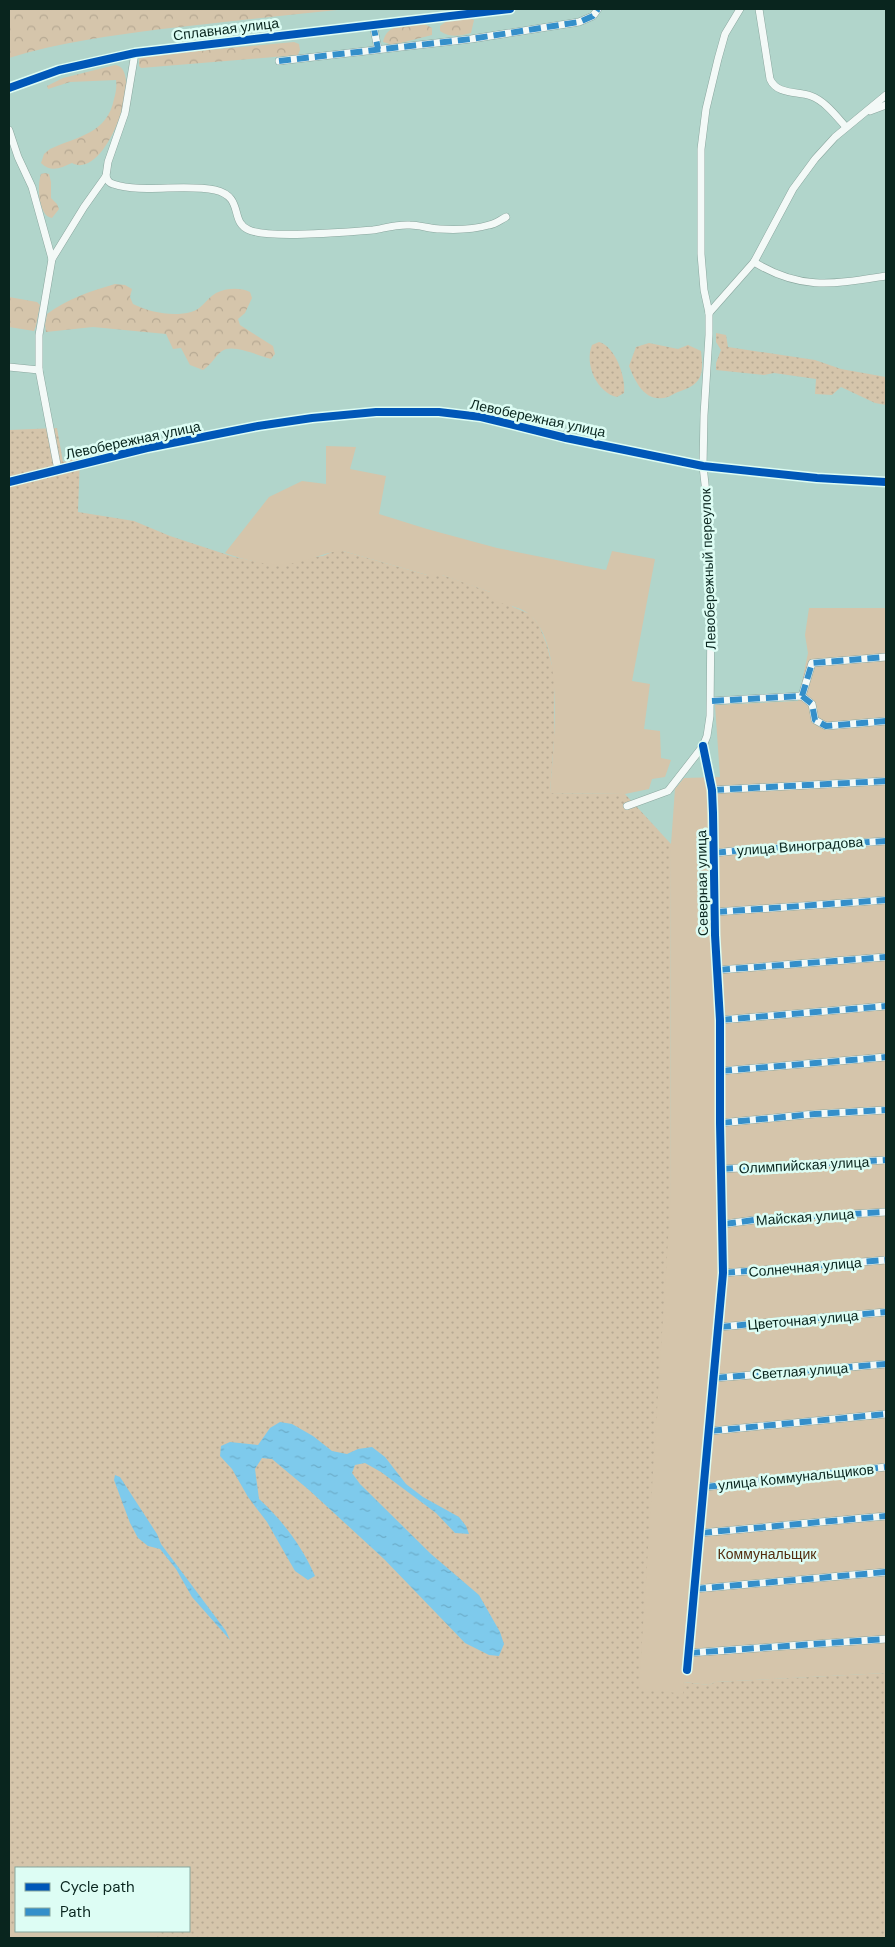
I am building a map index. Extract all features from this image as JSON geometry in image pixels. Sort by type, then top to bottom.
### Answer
[{"type":"street","name":"Сплавная улица","points":[[9,88],[59,70],[135,53],[510,9]]},
{"type":"street","points":[[279,61],[472,39],[579,22],[593,16],[598,9]]},
{"type":"street","name":"Левобережный переулок","points":[[703,746],[707,736],[712,701],[712,647],[708,511],[703,466],[709,313],[704,290],[701,254],[701,149],[706,109],[718,59],[725,34],[740,9]]},
{"type":"street","points":[[759,9],[770,80],[774,87],[811,96],[819,100],[846,127]]},
{"type":"street","points":[[373,24],[378,49]]},
{"type":"street","points":[[58,470],[39,370],[39,335],[52,259],[84,207],[106,176],[108,162],[125,113],[135,53]]},
{"type":"street","points":[[709,313],[754,262],[793,189],[815,159],[846,127],[886,95]]},
{"type":"street","points":[[865,112],[886,105]]},
{"type":"street","points":[[9,130],[18,157],[32,187],[52,259]]},
{"type":"street","points":[[106,176],[108,181],[113,184],[142,188],[200,188],[225,194],[230,196],[240,224],[244,228],[258,233],[298,234],[372,230],[410,224],[441,229],[459,228],[490,225],[506,217]]},
{"type":"street","points":[[754,262],[773,273],[794,281],[814,284],[840,283],[886,276]]},
{"type":"street","points":[[9,367],[39,370]]},
{"type":"street","name":"Левобережная улица","points":[[9,482],[161,445],[258,426],[312,418],[376,412],[439,412],[481,417],[566,438],[703,466],[817,478],[886,482]]},
{"type":"street","points":[[802,696],[812,663],[886,657]]},
{"type":"street","points":[[712,701],[802,696],[812,704],[815,720],[826,726],[886,721]]},
{"type":"street","points":[[627,806],[668,792],[703,746]]},
{"type":"street","name":"Северная улица","points":[[687,1670],[715,1378],[723,1274],[724,1224],[720,1123],[720,1020],[712,790],[703,746]]},
{"type":"street","points":[[712,790],[886,781]]},
{"type":"street","name":"улица Виноградова","points":[[714,853],[886,841]]},
{"type":"street","points":[[715,912],[886,900]]},
{"type":"street","points":[[718,970],[886,957]]},
{"type":"street","points":[[720,1020],[886,1006]]},
{"type":"street","points":[[720,1071],[886,1057]]},
{"type":"street","points":[[720,1123],[815,1114],[886,1110]]},
{"type":"street","name":"Олимпийская улица","points":[[721,1169],[886,1160]]},
{"type":"street","name":"Майская улица","points":[[724,1224],[762,1219],[886,1212]]},
{"type":"street","name":"Солнечная улица","points":[[723,1274],[886,1260]]},
{"type":"street","name":"Цветочная улица","points":[[719,1327],[886,1312]]},
{"type":"street","name":"Светлая улица","points":[[715,1378],[886,1364]]},
{"type":"street","points":[[710,1431],[886,1414]]},
{"type":"street","name":"улица Коммунальщиков","points":[[705,1487],[886,1467]]},
{"type":"street","points":[[700,1533],[886,1516]]},
{"type":"street","points":[[694,1588],[886,1572]]},
{"type":"street","points":[[688,1653],[886,1639]]},
{"type":"green space","points":[[9,9],[347,9],[123,34],[28,52],[9,58]]},
{"type":"green space","points":[[468,18],[474,20],[471,33],[455,36],[440,31],[440,26],[448,20]]},
{"type":"green space","points":[[423,23],[432,28],[432,35],[393,45],[383,42],[385,36],[393,28],[404,24]]},
{"type":"green space","points":[[294,42],[299,44],[300,50],[298,55],[141,68],[139,66],[139,59],[144,56]]},
{"type":"green space","points":[[115,65],[123,71],[126,84],[124,102],[118,122],[109,141],[97,156],[85,164],[72,163],[56,169],[45,166],[41,163],[44,154],[50,149],[81,137],[98,127],[105,120],[115,94],[116,80],[70,82],[48,89],[47,86],[63,78]]},
{"type":"green space","points":[[41,174],[49,174],[51,182],[51,198],[59,209],[52,218],[47,216],[41,206],[40,179]]},
{"type":"green space","points":[[115,284],[125,285],[132,289],[130,297],[133,304],[169,314],[195,311],[213,295],[224,290],[246,290],[250,292],[252,298],[245,313],[238,319],[240,325],[273,346],[275,354],[271,359],[239,349],[226,349],[203,370],[190,365],[181,348],[173,349],[166,334],[93,327],[46,332],[47,314],[80,296]]},
{"type":"green space","points":[[9,297],[37,302],[40,305],[34,331],[9,327]]},
{"type":"green space","points":[[716,333],[726,335],[728,347],[815,360],[841,369],[886,377],[886,405],[875,403],[841,387],[832,395],[815,394],[816,379],[774,373],[764,375],[716,370],[716,363],[721,350],[716,342]]},
{"type":"green space","points":[[599,342],[610,349],[621,371],[624,393],[617,397],[604,390],[598,384],[591,369],[590,353],[592,345]]},
{"type":"green space","points":[[649,343],[678,349],[688,345],[701,351],[702,367],[700,378],[692,386],[665,398],[656,398],[645,393],[637,384],[629,366],[636,347]]},
{"type":"green space","points":[[57,428],[63,462],[80,457],[78,512],[134,521],[170,536],[234,557],[259,562],[323,556],[334,551],[343,551],[427,575],[442,575],[463,582],[490,592],[513,607],[530,614],[539,625],[547,645],[554,674],[554,740],[550,793],[625,794],[671,844],[670,1210],[683,1694],[683,1682],[709,1685],[715,1682],[886,1673],[886,1938],[9,1938],[9,430]]},
{"type":"green space","points":[[326,446],[356,447],[350,469],[386,476],[379,514],[497,548],[606,570],[612,551],[655,559],[632,681],[650,684],[644,729],[660,731],[661,758],[671,760],[665,777],[652,779],[649,789],[625,794],[550,793],[555,700],[549,650],[541,630],[530,615],[521,609],[494,600],[489,597],[490,592],[442,575],[427,575],[343,551],[332,552],[289,564],[252,561],[225,553],[269,497],[302,481],[326,484]]},
{"type":"green space","name":"Коммунальщик","points":[[809,608],[886,608],[886,1673],[715,1682],[709,1685],[684,1682],[683,1694],[639,1688],[670,1210],[671,844],[675,789],[684,778],[720,777],[715,705],[798,701],[808,653],[805,635]]},
{"type":"green space","points":[[15,1927],[15,1932],[158,1932],[157,1938],[9,1938],[9,1930]]},
{"type":"water","points":[[280,1422],[292,1424],[313,1436],[332,1451],[347,1454],[358,1449],[372,1447],[385,1457],[406,1484],[423,1497],[459,1517],[469,1534],[455,1533],[436,1513],[381,1472],[365,1463],[355,1465],[352,1473],[360,1484],[431,1554],[479,1595],[500,1632],[504,1644],[499,1656],[489,1655],[465,1643],[384,1559],[309,1490],[272,1459],[262,1458],[255,1469],[259,1499],[291,1534],[315,1576],[308,1580],[295,1571],[267,1522],[248,1497],[232,1469],[220,1456],[221,1446],[230,1442],[258,1445],[270,1428]]},
{"type":"water","points":[[115,1475],[120,1477],[157,1534],[161,1544],[226,1631],[230,1640],[192,1597],[176,1569],[160,1549],[148,1546],[138,1538],[130,1523],[114,1480]]},
{"type":"marked path","points":[[279,61],[471,39],[579,22],[593,16],[598,9]]},
{"type":"marked path","points":[[373,24],[378,49]]},
{"type":"marked path","points":[[802,696],[812,663],[886,657]]},
{"type":"marked path","points":[[712,701],[802,696],[812,704],[815,720],[826,726],[886,721]]},
{"type":"marked path","points":[[712,790],[886,781]]},
{"type":"marked path","points":[[714,853],[886,841]]},
{"type":"marked path","points":[[715,912],[886,900]]},
{"type":"marked path","points":[[718,970],[886,957]]},
{"type":"marked path","points":[[720,1020],[886,1006]]},
{"type":"marked path","points":[[720,1071],[886,1057]]},
{"type":"marked path","points":[[720,1123],[815,1114],[886,1110]]},
{"type":"marked path","points":[[721,1169],[886,1160]]},
{"type":"marked path","points":[[724,1224],[762,1219],[886,1212]]},
{"type":"marked path","points":[[723,1273],[886,1260]]},
{"type":"marked path","points":[[719,1327],[886,1312]]},
{"type":"marked path","points":[[715,1378],[886,1364]]},
{"type":"marked path","points":[[710,1431],[886,1414]]},
{"type":"marked path","points":[[705,1487],[886,1467]]},
{"type":"marked path","points":[[700,1533],[886,1516]]},
{"type":"marked path","points":[[694,1589],[886,1572]]},
{"type":"marked path","points":[[688,1653],[886,1639]]},
{"type":"cycle path","points":[[9,88],[59,70],[135,53],[510,9]]},
{"type":"cycle path","points":[[9,482],[147,448],[258,426],[312,418],[376,412],[439,412],[481,417],[566,438],[703,466],[817,478],[886,482]]},
{"type":"cycle path","points":[[687,1670],[723,1273],[720,1020],[715,935],[713,813],[712,790],[703,746]]}]
